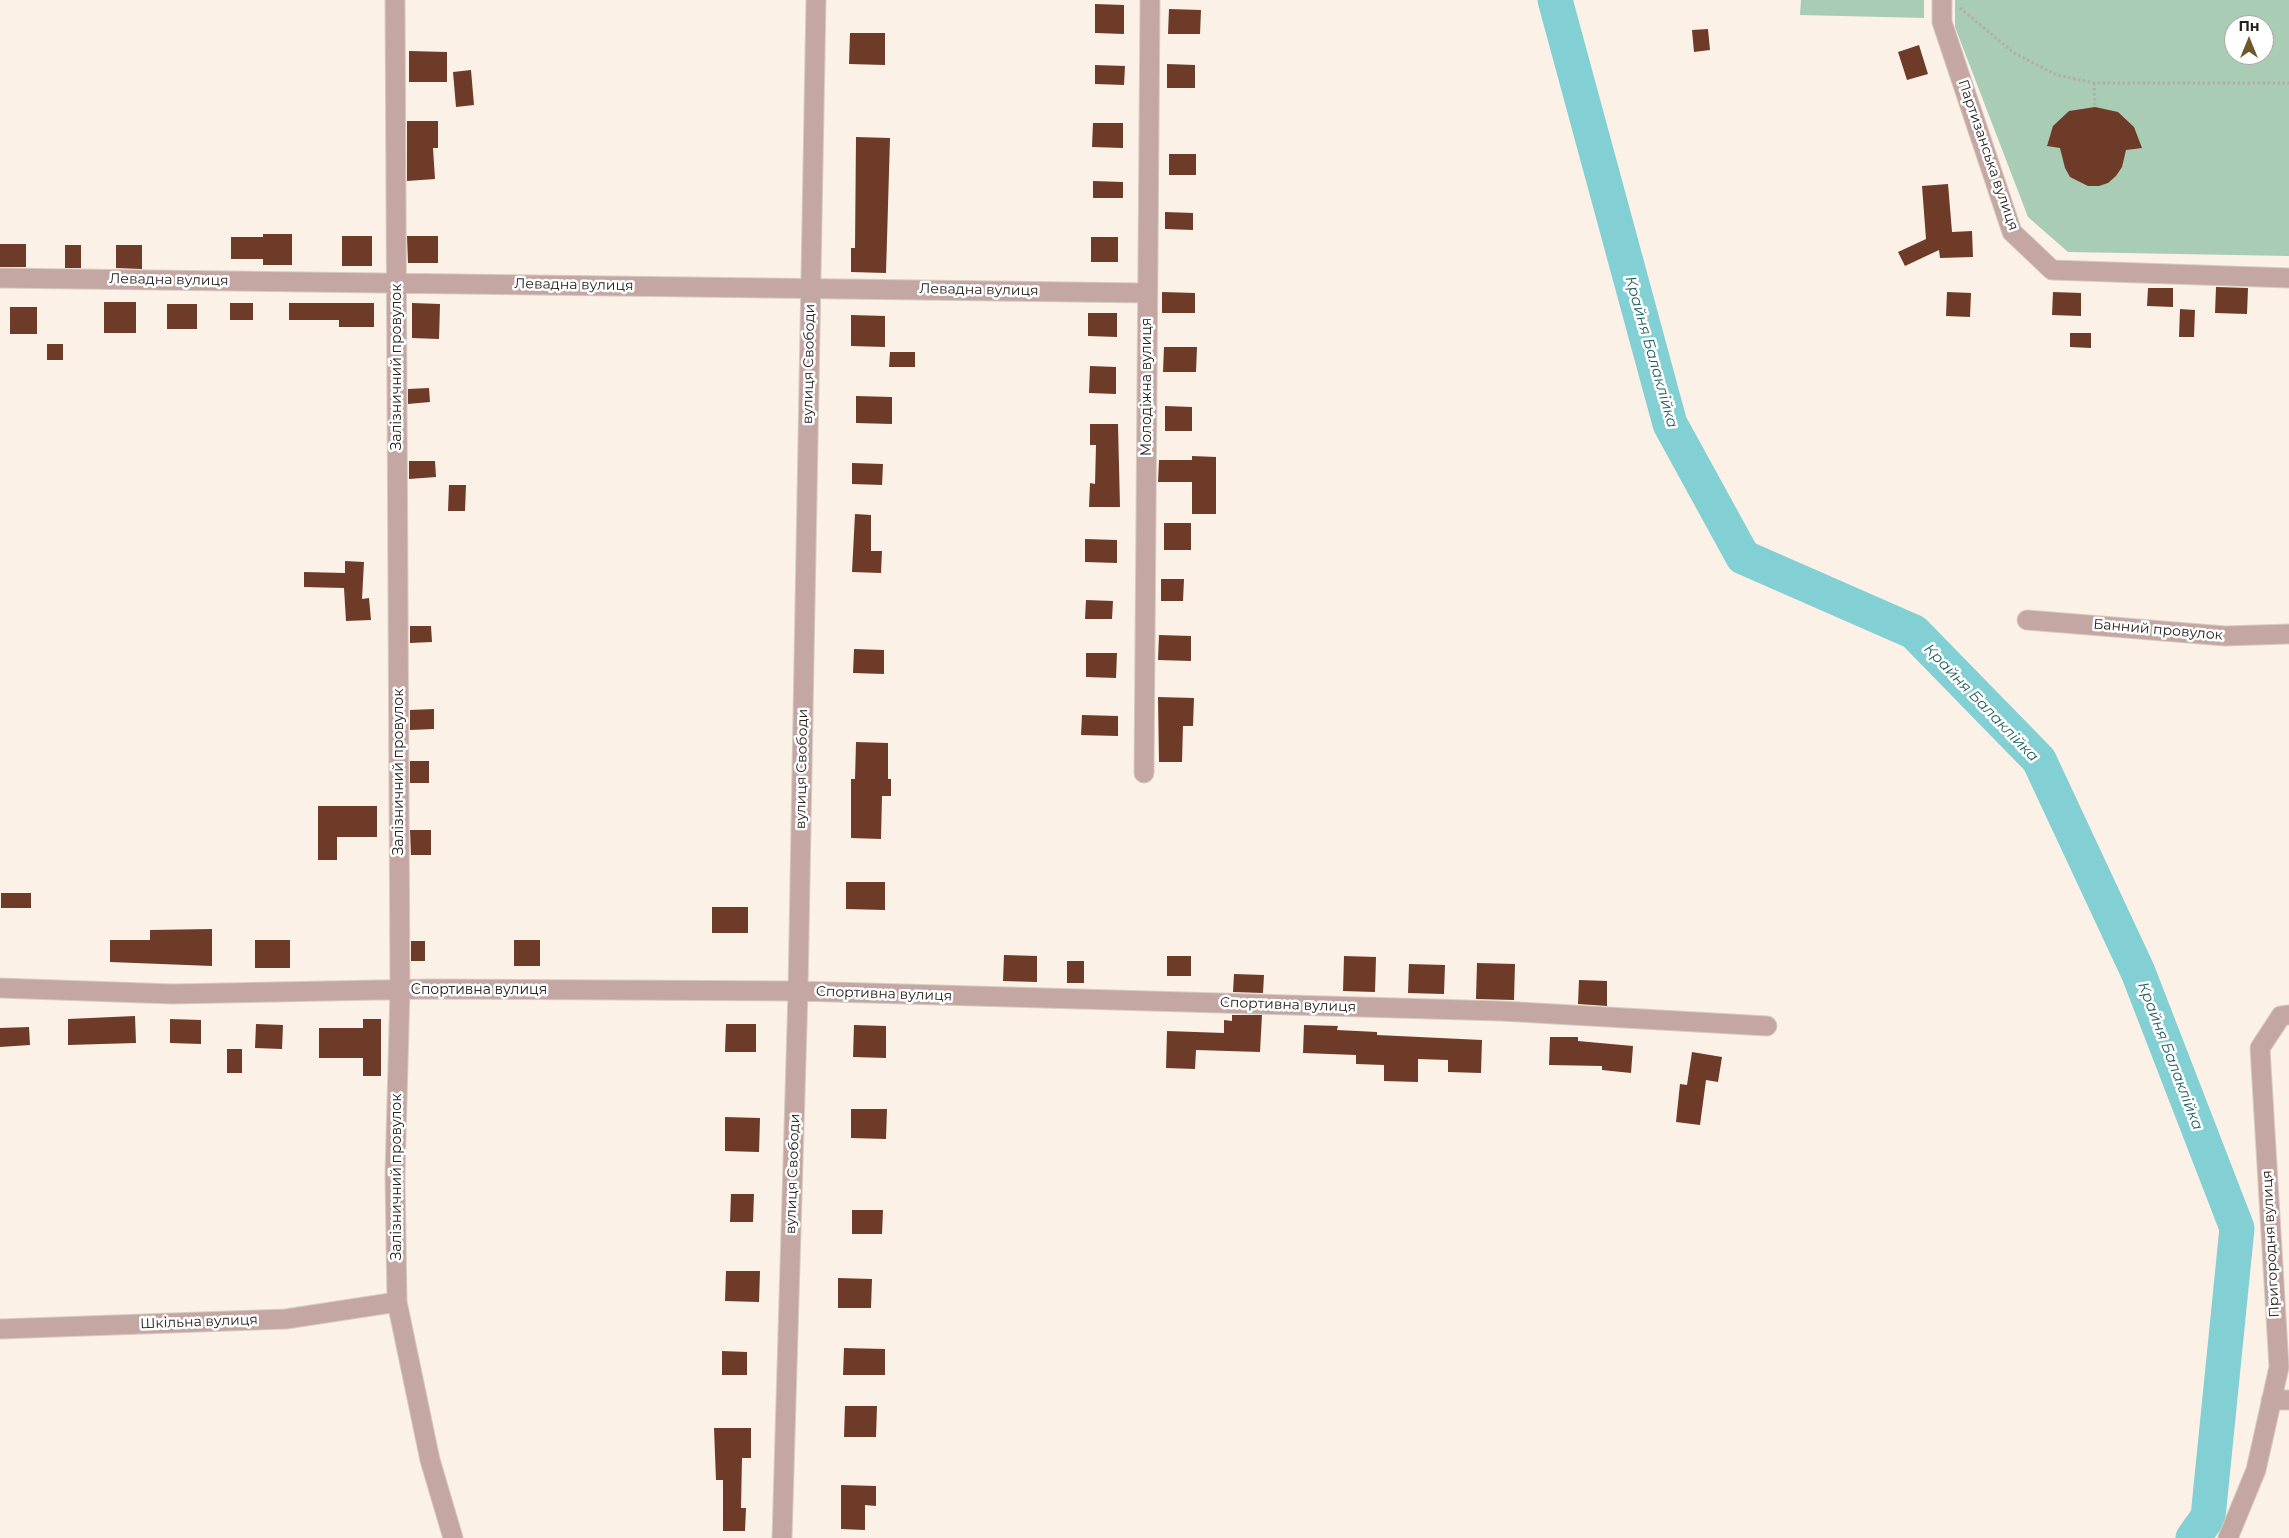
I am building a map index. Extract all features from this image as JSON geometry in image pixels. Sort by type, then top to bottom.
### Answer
[{"type":"street","name":"Залізничний провулок","points":[[395,0],[400,990],[395,1176],[397,1302],[430,1460],[453,1538]]},
{"type":"street","name":"вулиця Свободи","points":[[782,1538],[798,991],[816,0]]},
{"type":"street","name":"Молодіжна вулиця","points":[[1144,773],[1150,0]]},
{"type":"street","name":"Партизанська вулиця","points":[[1950,3],[1942,22],[2012,232],[2052,270],[2289,278]]},
{"type":"street","name":"Левадна вулиця","points":[[0,278],[811,287],[1148,293]]},
{"type":"street","name":"Банний провулок","points":[[2027,620],[2225,636],[2289,634]]},
{"type":"street","name":"Спортивна вулиця","points":[[0,988],[173,994],[400,990],[798,991],[1501,1011],[1767,1026]]},
{"type":"street","name":"Пригородня вулиця","points":[[2228,1538],[2256,1470],[2280,1400],[2260,1048],[2281,1016],[2289,1016]]},
{"type":"street","name":"Шкільна вулиця","points":[[0,1328],[286,1319],[397,1302]]},
{"type":"path","points":[[1950,3],[2014,53],[2057,76],[2094,83],[2289,83]]},
{"type":"path","points":[[2094,83],[2094,107]]},
{"type":"green space","points":[[1801,0],[1924,0],[1924,18],[1800,15]]},
{"type":"green space","points":[[1955,0],[2289,0],[2289,256],[2068,252],[2028,217],[1955,27]]},
{"type":"building","points":[[1095,4],[1124,5],[1124,34],[1095,33]]},
{"type":"building","points":[[1169,9],[1201,10],[1200,34],[1168,34]]},
{"type":"building","points":[[1708,29],[1710,50],[1694,52],[1692,30]]},
{"type":"building","points":[[850,33],[885,33],[885,65],[849,64]]},
{"type":"building","points":[[1919,45],[1928,74],[1907,80],[1898,52]]},
{"type":"building","points":[[409,51],[447,52],[447,82],[409,82]]},
{"type":"building","points":[[1167,64],[1195,65],[1195,88],[1167,88]]},
{"type":"building","points":[[1095,65],[1125,66],[1124,85],[1095,84]]},
{"type":"building","points":[[471,70],[474,105],[456,107],[453,72]]},
{"type":"building","points":[[2095,107],[2118,112],[2134,127],[2142,148],[2126,150],[2122,167],[2108,183],[2099,186],[2088,186],[2070,177],[2065,168],[2060,148],[2047,146],[2053,126],[2069,111]]},
{"type":"building","points":[[407,121],[438,121],[438,148],[433,148],[435,179],[407,181]]},
{"type":"building","points":[[1093,123],[1123,123],[1123,148],[1092,147]]},
{"type":"building","points":[[856,137],[890,138],[886,273],[851,272],[851,248],[855,248]]},
{"type":"building","points":[[1169,154],[1196,154],[1196,175],[1169,175]]},
{"type":"building","points":[[1093,181],[1123,182],[1123,198],[1093,198]]},
{"type":"building","points":[[1948,184],[1952,232],[1972,231],[1973,257],[1940,258],[1939,250],[1905,266],[1898,252],[1926,239],[1922,186]]},
{"type":"building","points":[[1165,212],[1193,213],[1193,230],[1165,229]]},
{"type":"building","points":[[263,234],[292,234],[292,265],[263,265],[263,259],[231,259],[231,237],[263,237]]},
{"type":"building","points":[[342,236],[372,236],[372,266],[342,266]]},
{"type":"building","points":[[407,236],[438,236],[438,263],[408,263]]},
{"type":"building","points":[[1091,237],[1118,237],[1118,262],[1091,262]]},
{"type":"building","points":[[0,244],[26,244],[26,267],[0,267]]},
{"type":"building","points":[[65,245],[81,245],[81,268],[65,268]]},
{"type":"building","points":[[116,245],[142,245],[142,269],[116,268]]},
{"type":"building","points":[[2216,287],[2248,288],[2247,314],[2215,313]]},
{"type":"building","points":[[2148,288],[2173,288],[2173,307],[2147,306]]},
{"type":"building","points":[[1162,292],[1195,293],[1195,313],[1162,313]]},
{"type":"building","points":[[1947,292],[1971,293],[1970,317],[1946,316]]},
{"type":"building","points":[[2053,292],[2081,293],[2081,316],[2052,315]]},
{"type":"building","points":[[104,302],[136,302],[136,333],[104,333]]},
{"type":"building","points":[[230,303],[253,303],[253,320],[230,320]]},
{"type":"building","points":[[289,303],[374,303],[374,327],[339,327],[339,320],[289,320]]},
{"type":"building","points":[[412,303],[440,304],[439,339],[412,338]]},
{"type":"building","points":[[167,304],[197,304],[197,329],[167,329]]},
{"type":"building","points":[[10,307],[37,307],[37,334],[10,334]]},
{"type":"building","points":[[2180,309],[2195,310],[2194,337],[2179,337]]},
{"type":"building","points":[[1088,313],[1117,313],[1117,337],[1088,336]]},
{"type":"building","points":[[851,315],[885,316],[885,347],[851,346]]},
{"type":"building","points":[[2070,333],[2091,333],[2091,348],[2070,347]]},
{"type":"building","points":[[47,344],[63,344],[63,360],[47,360]]},
{"type":"building","points":[[1164,347],[1197,347],[1196,372],[1163,372]]},
{"type":"building","points":[[890,352],[915,352],[915,367],[889,367]]},
{"type":"building","points":[[1090,366],[1116,367],[1116,394],[1089,393]]},
{"type":"building","points":[[429,388],[430,402],[408,404],[408,389]]},
{"type":"building","points":[[856,396],[892,397],[892,424],[856,423]]},
{"type":"building","points":[[1165,406],[1192,407],[1192,431],[1165,431]]},
{"type":"building","points":[[1090,424],[1118,424],[1120,507],[1089,507],[1090,483],[1095,484],[1096,445],[1090,445]]},
{"type":"building","points":[[1192,456],[1216,457],[1216,514],[1192,514],[1192,482],[1158,482],[1159,460],[1192,460]]},
{"type":"building","points":[[409,461],[435,461],[436,477],[409,479]]},
{"type":"building","points":[[852,463],[883,464],[882,485],[852,484]]},
{"type":"building","points":[[449,485],[466,485],[465,511],[448,511]]},
{"type":"building","points":[[855,514],[871,515],[871,551],[882,551],[881,573],[852,572]]},
{"type":"building","points":[[1164,523],[1191,523],[1191,550],[1164,550]]},
{"type":"building","points":[[1085,539],[1117,540],[1117,563],[1085,562]]},
{"type":"building","points":[[345,561],[364,562],[362,599],[369,598],[371,620],[346,621],[344,588],[304,587],[304,572],[345,573]]},
{"type":"building","points":[[1161,579],[1184,579],[1183,601],[1161,601]]},
{"type":"building","points":[[1086,600],[1113,601],[1112,619],[1085,619]]},
{"type":"building","points":[[410,626],[431,626],[432,642],[410,643]]},
{"type":"building","points":[[1159,635],[1191,636],[1191,661],[1158,660]]},
{"type":"building","points":[[854,649],[884,650],[884,674],[853,673]]},
{"type":"building","points":[[1086,653],[1117,653],[1116,678],[1086,677]]},
{"type":"building","points":[[1158,697],[1194,698],[1193,726],[1183,726],[1182,762],[1159,762]]},
{"type":"building","points":[[434,709],[434,729],[410,730],[410,710]]},
{"type":"building","points":[[1082,715],[1118,716],[1118,736],[1081,735]]},
{"type":"building","points":[[856,742],[888,743],[888,779],[891,779],[891,796],[882,796],[881,839],[851,838],[851,779],[855,779]]},
{"type":"building","points":[[410,761],[429,761],[429,783],[410,783]]},
{"type":"building","points":[[318,806],[377,806],[377,837],[337,837],[337,860],[318,860]]},
{"type":"building","points":[[410,830],[431,830],[431,855],[411,855]]},
{"type":"building","points":[[846,882],[885,882],[885,910],[846,909]]},
{"type":"building","points":[[1,893],[31,893],[31,908],[1,908]]},
{"type":"building","points":[[712,907],[748,907],[748,933],[712,933]]},
{"type":"building","points":[[212,929],[212,966],[110,962],[110,940],[150,940],[150,930]]},
{"type":"building","points":[[255,940],[290,940],[290,968],[255,968]]},
{"type":"building","points":[[514,940],[540,940],[540,966],[514,966]]},
{"type":"building","points":[[411,941],[425,941],[425,961],[411,961]]},
{"type":"building","points":[[1004,955],[1037,956],[1037,982],[1003,981]]},
{"type":"building","points":[[1167,956],[1191,956],[1191,976],[1167,976]]},
{"type":"building","points":[[1344,956],[1376,957],[1375,992],[1343,991]]},
{"type":"building","points":[[1067,961],[1084,961],[1084,983],[1067,983]]},
{"type":"building","points":[[1477,963],[1515,964],[1514,1000],[1476,999]]},
{"type":"building","points":[[1409,964],[1445,965],[1444,994],[1408,993]]},
{"type":"building","points":[[1234,974],[1264,975],[1263,993],[1233,992]]},
{"type":"building","points":[[1579,980],[1607,981],[1607,1006],[1578,1004]]},
{"type":"building","points":[[1232,1015],[1262,1015],[1260,1052],[1196,1050],[1195,1069],[1166,1068],[1167,1031],[1224,1033],[1224,1020],[1232,1021]]},
{"type":"building","points":[[135,1016],[136,1043],[68,1045],[68,1019]]},
{"type":"building","points":[[170,1019],[201,1020],[201,1044],[170,1043]]},
{"type":"building","points":[[363,1019],[381,1019],[381,1076],[363,1076],[363,1058],[319,1058],[319,1028],[363,1028]]},
{"type":"building","points":[[256,1024],[283,1025],[282,1049],[255,1048]]},
{"type":"building","points":[[726,1024],[756,1024],[756,1052],[725,1052]]},
{"type":"building","points":[[854,1025],[886,1026],[886,1058],[853,1057]]},
{"type":"building","points":[[1304,1025],[1338,1026],[1337,1030],[1377,1032],[1377,1035],[1482,1040],[1481,1073],[1448,1072],[1448,1060],[1418,1059],[1418,1082],[1384,1081],[1384,1065],[1356,1064],[1356,1055],[1303,1053]]},
{"type":"building","points":[[29,1027],[30,1045],[0,1047],[0,1028]]},
{"type":"building","points":[[1550,1037],[1578,1037],[1578,1041],[1633,1046],[1631,1073],[1602,1070],[1602,1066],[1549,1065]]},
{"type":"building","points":[[227,1049],[242,1049],[242,1073],[227,1073]]},
{"type":"building","points":[[1692,1052],[1722,1057],[1718,1082],[1706,1080],[1700,1125],[1676,1122],[1680,1084],[1687,1085]]},
{"type":"building","points":[[851,1109],[887,1109],[886,1139],[851,1138]]},
{"type":"building","points":[[725,1117],[760,1118],[759,1152],[725,1151]]},
{"type":"building","points":[[731,1194],[754,1194],[753,1222],[730,1222]]},
{"type":"building","points":[[852,1210],[883,1210],[882,1234],[852,1234]]},
{"type":"building","points":[[726,1271],[760,1271],[759,1302],[725,1301]]},
{"type":"building","points":[[838,1278],[872,1279],[871,1308],[838,1308]]},
{"type":"building","points":[[844,1348],[885,1349],[885,1375],[843,1375]]},
{"type":"building","points":[[722,1351],[747,1352],[747,1375],[722,1375]]},
{"type":"building","points":[[845,1406],[877,1406],[876,1437],[844,1437]]},
{"type":"building","points":[[714,1428],[751,1428],[751,1458],[742,1458],[741,1508],[746,1508],[745,1531],[723,1531],[723,1480],[716,1480]]},
{"type":"building","points":[[841,1485],[876,1486],[876,1506],[865,1505],[865,1530],[841,1529]]},
{"type":"waterway","name":"Крайня Балаклійка","points":[[1555,0],[1670,424],[1743,557],[1914,632],[2039,760],[2138,972],[2237,1228],[2208,1517],[2193,1538]]}]
